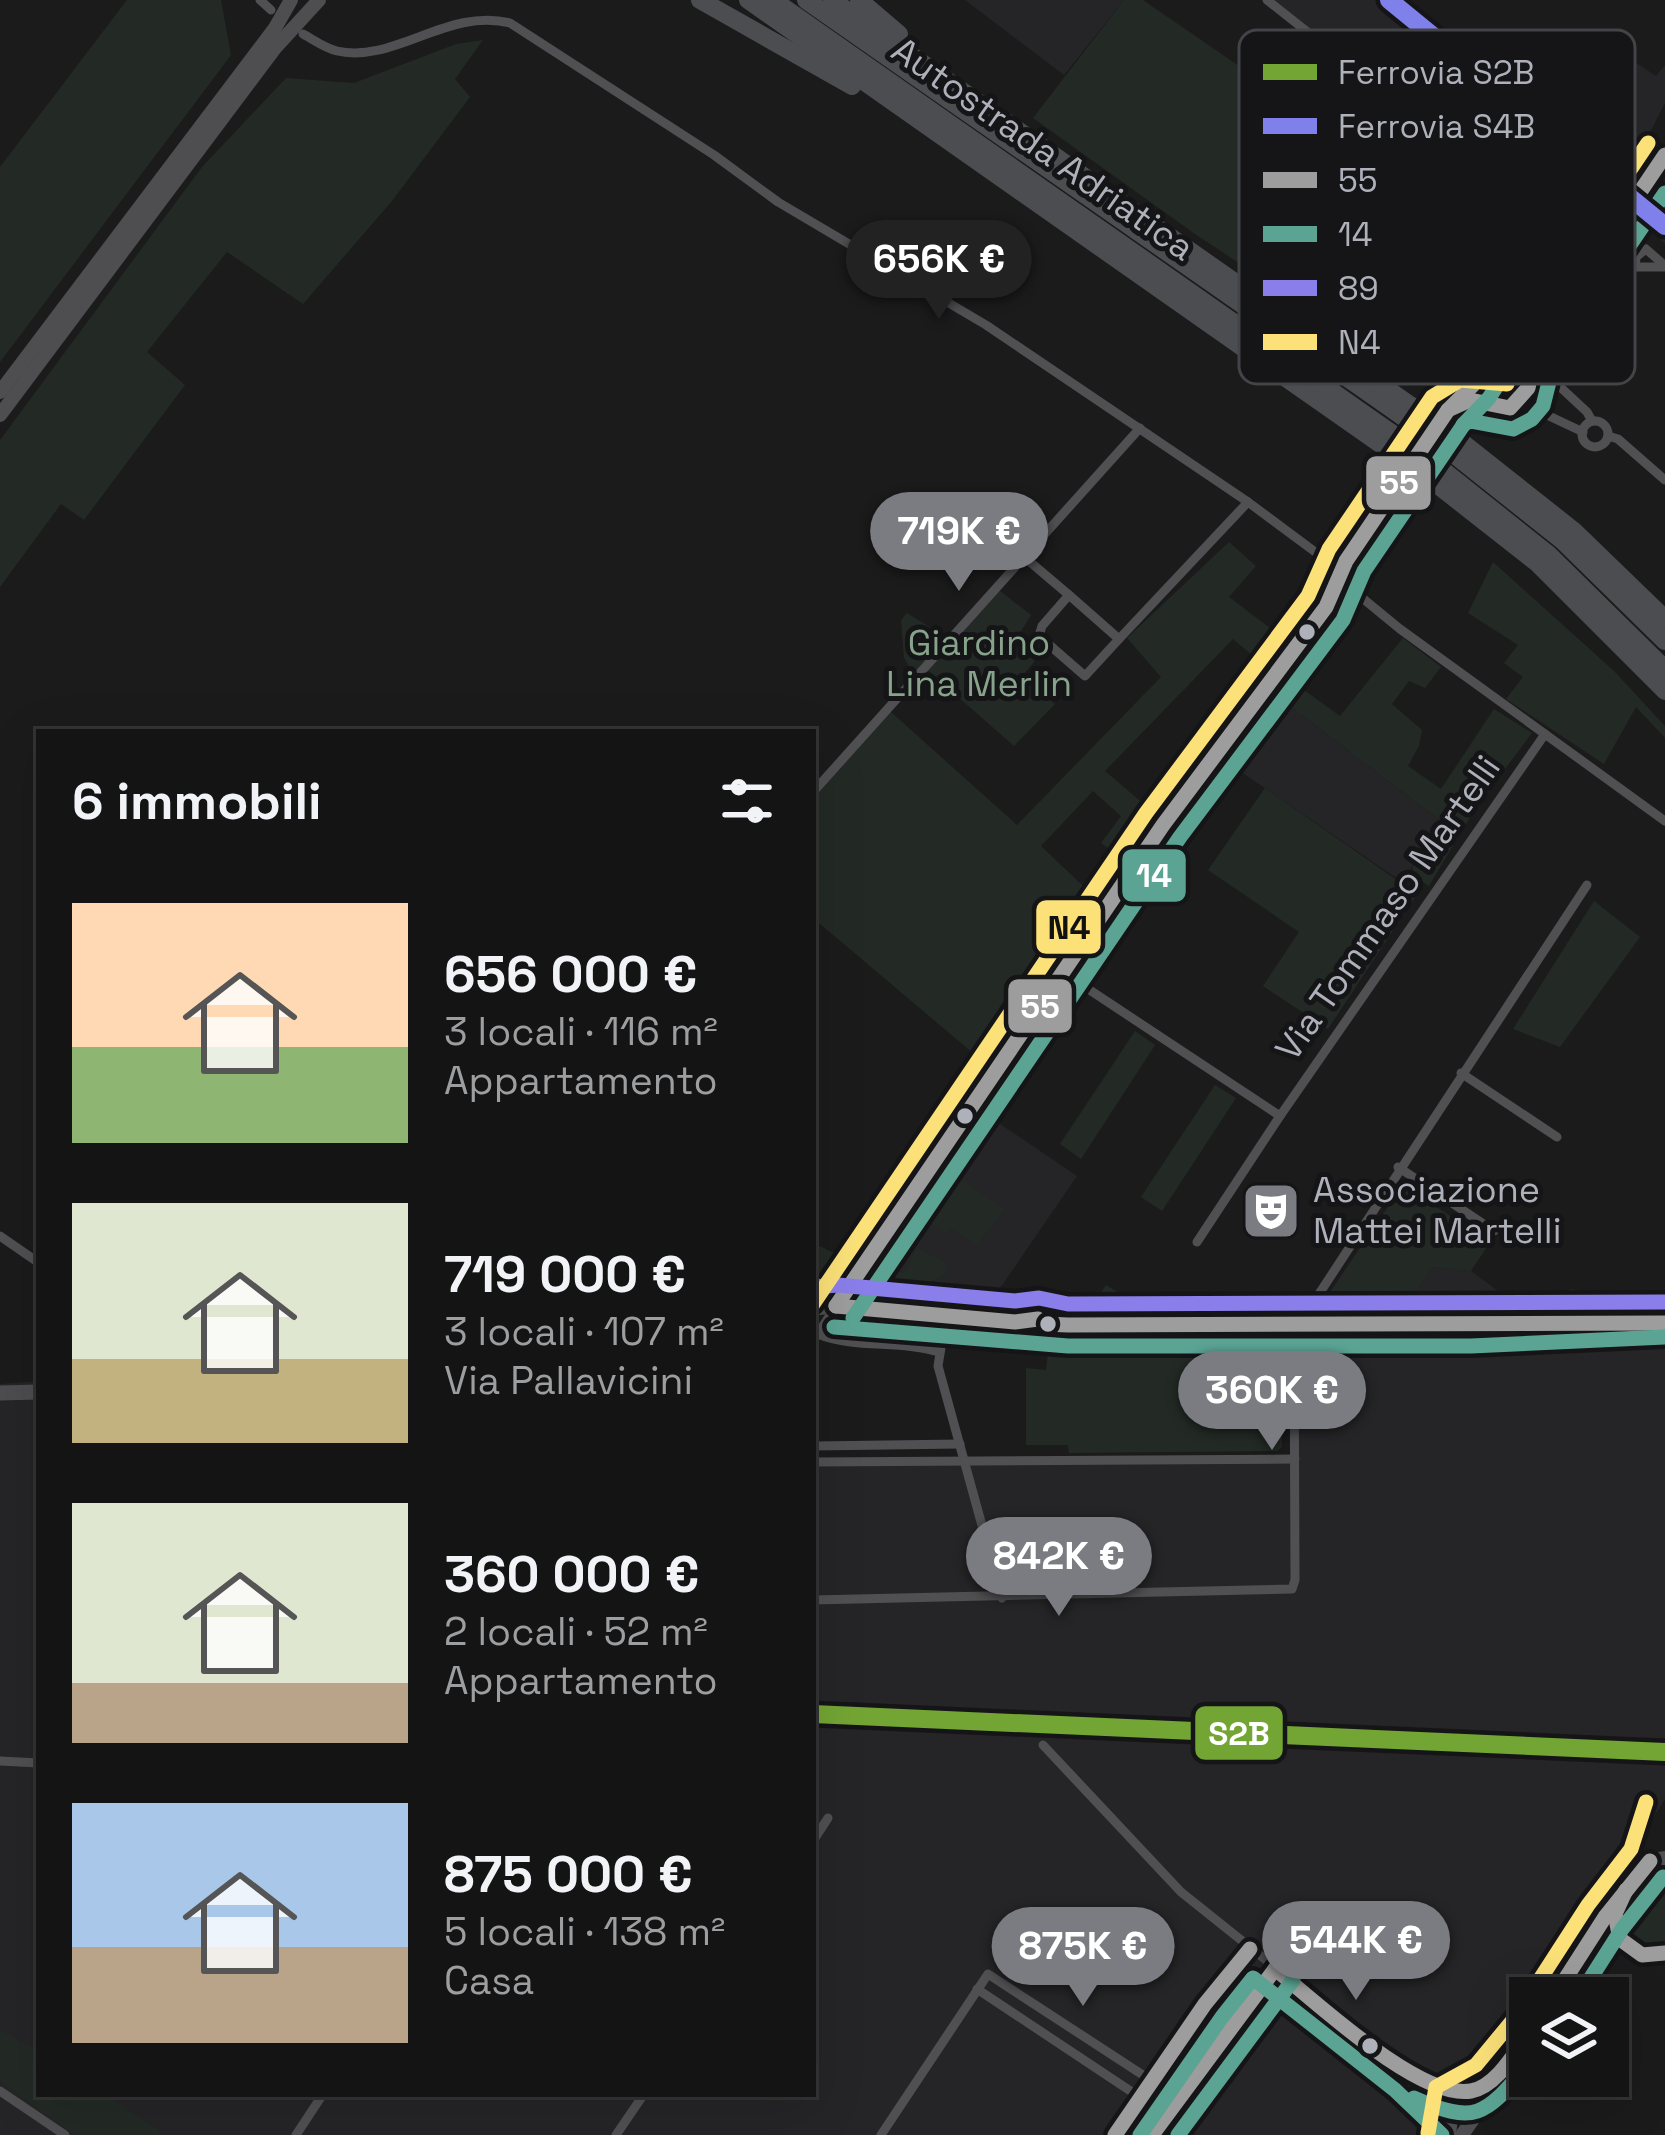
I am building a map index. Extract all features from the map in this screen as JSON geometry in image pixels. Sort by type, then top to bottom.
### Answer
[{"type":"highway","points":[[700,0],[929,135],[955,145]]},
{"type":"highway","points":[[748,0],[955,145],[1239,325]]},
{"type":"highway","name":"Autostrada Adriatica","points":[[773,0],[1239,318]]},
{"type":"highway","name":"Autostrada Adriatica","points":[[806,0],[1239,312]]},
{"type":"highway","points":[[832,0],[940,76],[1239,305]]},
{"type":"highway","points":[[859,0],[923,54],[940,76]]},
{"type":"highway","points":[[1331,384],[1396,425]]},
{"type":"highway","name":"Autostrada Adriatica","points":[[1336,384],[1396,425]]},
{"type":"highway","name":"Autostrada Adriatica","points":[[1339,384],[1563,541],[1665,640]]},
{"type":"highway","points":[[1342,384],[1440,456],[1574,531],[1665,620]]},
{"type":"highway","points":[[1440,456],[1537,563],[1665,691]]},
{"type":"highway","name":"Autostrada Adriatica","points":[[1440,456],[1665,669]]},
{"type":"main road","points":[[0,392],[275,28],[291,0]]},
{"type":"main road","points":[[0,415],[275,48],[320,0]]},
{"type":"main road","points":[[1640,193],[1665,155]]},
{"type":"main road","points":[[836,1306],[1162,825],[1326,607],[1338,577],[1472,384]]},
{"type":"main road","points":[[1480,384],[1489,403]]},
{"type":"main road","points":[[1456,403],[1471,399],[1498,407],[1515,406],[1531,384]]},
{"type":"main road","points":[[816,1308],[1030,1326],[1665,1320]]},
{"type":"main road","points":[[0,1393],[36,1392]]},
{"type":"main road","points":[[1567,1977],[1643,1865],[1665,1858]]},
{"type":"main road","points":[[1618,1904],[1616,1928],[1626,1946]]},
{"type":"main road","points":[[1576,1964],[1596,1949],[1626,1946],[1648,1956],[1665,1953]]},
{"type":"main road","points":[[1449,2135],[1451,2103],[1489,2082],[1509,2059]]},
{"type":"main road","points":[[1451,2113],[1466,2129],[1509,2070]]},
{"type":"main road","points":[[1464,2092],[1479,2100],[1481,2109]]},
{"type":"street","points":[[260,0],[271,10]]},
{"type":"street","points":[[1267,0],[1305,30]]},
{"type":"street","points":[[304,34],[329,48],[351,52],[374,50],[466,20],[510,23],[778,202],[920,283],[1141,428],[1326,560],[1379,613],[1665,821]]},
{"type":"street","points":[[1635,267],[1643,249],[1665,266]]},
{"type":"street","points":[[1558,384],[1592,421],[1604,425],[1608,436]]},
{"type":"street","points":[[1531,388],[1542,412]]},
{"type":"street","points":[[1515,406],[1542,412],[1583,432]]},
{"type":"street","points":[[1592,421],[1583,432],[1584,440],[1600,446],[1608,436]]},
{"type":"street","points":[[816,789],[1141,428]]},
{"type":"street","points":[[1608,436],[1618,439],[1665,480]]},
{"type":"street","points":[[1069,595],[1039,636],[1084,676],[1248,502]]},
{"type":"street","points":[[1023,556],[1119,639]]},
{"type":"street","name":"Via Tommaso Martelli","points":[[1197,1242],[1545,734]]},
{"type":"street","points":[[816,1600],[1283,1591],[1294,1587],[1296,1326],[1587,885]]},
{"type":"street","name":"Via Tommaso Martelli","points":[[1064,973],[1280,1116]]},
{"type":"street","points":[[1461,1073],[1557,1137]]},
{"type":"street","points":[[1398,1167],[1494,1231]]},
{"type":"street","points":[[0,1236],[36,1261]]},
{"type":"street","points":[[836,1306],[816,1338],[906,1344],[939,1352]]},
{"type":"street","points":[[946,1317],[938,1366],[1002,1598]]},
{"type":"street","points":[[816,1446],[960,1444]]},
{"type":"street","points":[[816,1462],[1295,1459]]},
{"type":"street","points":[[1043,1745],[1155,1868],[1451,2113]]},
{"type":"street","points":[[0,1761],[36,1762]]},
{"type":"street","points":[[816,1836],[828,1818]]},
{"type":"street","points":[[1115,2135],[1205,2004],[1250,1948]]},
{"type":"street","points":[[1152,2135],[1275,1969]]},
{"type":"street","points":[[881,2135],[988,1973],[1076,2031],[1147,2089]]},
{"type":"street","points":[[977,1988],[1065,2047],[1173,2105]]},
{"type":"street","points":[[1205,2004],[1232,2023]]},
{"type":"street","points":[[1065,2047],[1076,2031]]},
{"type":"street","points":[[1408,2074],[1447,2091],[1464,2092]]},
{"type":"street","points":[[0,2091],[65,2135]]},
{"type":"street","points":[[296,2135],[321,2097]]},
{"type":"street","points":[[616,2135],[642,2097]]},
{"type":"shaded area","points":[[965,0],[1124,0],[1064,75]]},
{"type":"shaded area","points":[[1266,0],[1407,0],[1443,30],[1410,30],[1307,30]]},
{"type":"shaded area","points":[[1635,62],[1656,76],[1665,65],[1665,103],[1635,162]]},
{"type":"shaded area","points":[[1635,189],[1665,212],[1665,244],[1638,216]]},
{"type":"shaded area","points":[[1274,694],[1442,822],[1415,859],[1405,884],[1224,760]]},
{"type":"shaded area","points":[[965,1100],[1077,1176],[988,1306],[831,1295]]},
{"type":"shaded area","points":[[1431,1267],[1471,1271],[1513,1302],[1513,1316],[1554,1318],[1561,1294],[1571,1289],[1602,1294],[1606,1313],[1665,1310],[1665,1799],[1552,1977],[1509,1977],[1509,2045],[1451,2135],[0,2135],[0,1384],[36,1381],[36,2097],[816,2097],[816,1459],[1294,1456],[1292,1325],[1313,1317],[1402,1315]]},
{"type":"green space","points":[[127,0],[221,0],[231,55],[0,362],[0,167]]},
{"type":"green space","points":[[1124,0],[1143,0],[1239,66],[1239,263],[1195,234],[1033,118]]},
{"type":"green space","points":[[483,40],[455,79],[470,97],[392,201],[303,304],[227,252],[147,352],[185,385],[84,520],[61,504],[0,587],[0,440],[202,167],[286,78],[354,83],[456,44]]},
{"type":"green space","points":[[1229,542],[1256,566],[1229,597],[1287,641],[1266,667],[1233,639],[1105,771],[1159,817],[1127,862],[1101,843],[1121,816],[1093,791],[1041,846],[1103,905],[993,1070],[816,921],[816,788],[883,709],[1017,825],[1161,677],[1127,638]]},
{"type":"green space","points":[[1493,562],[1614,671],[1665,726],[1665,738],[1636,707],[1604,764],[1506,699],[1523,677],[1504,663],[1518,645],[1468,613]]},
{"type":"green space","name":"Giardino Lina Merlin","points":[[995,587],[1031,615],[1013,644],[1035,661],[1022,676],[1055,704],[1014,746],[924,667]]},
{"type":"green space","points":[[907,613],[946,637],[913,674],[904,658],[901,620]]},
{"type":"green space","points":[[1403,638],[1441,667],[1425,688],[1409,681],[1392,704],[1422,730],[1408,766],[1441,789],[1494,709],[1532,733],[1473,812],[1429,886],[1411,874],[1415,860],[1442,822],[1274,694],[1286,677],[1340,716]]},
{"type":"green space","points":[[1265,788],[1417,894],[1328,1029],[1263,986],[1299,932],[1208,870]]},
{"type":"green space","points":[[1594,901],[1640,937],[1560,1047],[1513,1029]]},
{"type":"green space","points":[[1067,986],[1077,992],[1010,1093],[1000,1087]]},
{"type":"green space","points":[[1135,1031],[1155,1045],[1081,1159],[1060,1144]]},
{"type":"green space","points":[[1215,1085],[1236,1098],[1162,1211],[1141,1197]]},
{"type":"green space","points":[[943,1167],[1004,1209],[977,1245],[951,1229],[945,1233],[914,1210]]},
{"type":"green space","points":[[1403,1185],[1490,1242],[1471,1271],[1431,1267],[1403,1315],[1313,1317]]},
{"type":"green space","points":[[816,1244],[851,1261],[831,1295],[816,1296]]},
{"type":"green space","points":[[897,1245],[889,1264],[895,1273],[906,1272],[917,1248],[945,1262],[947,1273],[913,1291],[886,1288],[878,1277]]},
{"type":"green space","points":[[1106,1285],[1145,1308],[1137,1313],[1087,1313]]},
{"type":"green space","points":[[1056,1337],[1281,1339],[1282,1447],[1277,1451],[1069,1453],[1068,1445],[1026,1445],[1026,1368],[1046,1370],[1049,1343],[1055,1344]]},
{"type":"green space","points":[[1665,1866],[1665,1945],[1644,1947],[1626,1928],[1627,1902],[1642,1879]]},
{"type":"green space","points":[[0,2030],[36,2049],[36,2097],[109,2097],[160,2131],[158,2135],[74,2135],[0,2080]]},
{"type":"rail line","name":"S4B","points":[[1389,0],[1426,30]]},
{"type":"rail line","name":"S4B","points":[[1635,201],[1665,226]]},
{"type":"rail line","name":"S2B","points":[[816,1714],[1665,1752]]},
{"type":"transit line","name":"N4","points":[[1635,162],[1648,143]]},
{"type":"transit line","name":"55","points":[[1635,200],[1665,155]]},
{"type":"transit line","name":"14","points":[[1635,237],[1665,193]]},
{"type":"transit line","name":"N4","points":[[816,1300],[1146,813],[1308,596],[1329,549],[1432,397],[1453,384]]},
{"type":"transit line","name":"55","points":[[1448,410],[1474,384]]},
{"type":"transit line","name":"14","points":[[1463,425],[1498,384]]},
{"type":"transit line","name":"55","points":[[836,1306],[1163,825],[1326,607],[1346,561],[1448,410],[1470,400],[1510,408],[1529,384]]},
{"type":"transit line","name":"14","points":[[853,1318],[1180,837],[1343,620],[1364,571],[1464,424],[1513,429],[1532,419],[1543,406],[1548,384]]},
{"type":"transit line","name":"89","points":[[816,1287],[1015,1301],[1039,1298],[1068,1304],[1665,1302]]},
{"type":"transit line","name":"55","points":[[836,1306],[1068,1325],[1665,1323]]},
{"type":"transit line","name":"14","points":[[834,1327],[1068,1346],[1471,1346],[1665,1337]]},
{"type":"transit line","name":"N4","points":[[1541,1977],[1631,1849],[1646,1802]]},
{"type":"transit line","name":"55","points":[[1566,1977],[1605,1917],[1650,1861]]},
{"type":"transit line","name":"14","points":[[1591,1977],[1663,1877]]},
{"type":"transit line","name":"55","points":[[1626,1890],[1615,1914],[1620,1939],[1642,1955],[1665,1953]]},
{"type":"transit line","name":"55","points":[[1115,2135],[1205,2004],[1250,1949]]},
{"type":"transit line","name":"55","points":[[1275,1969],[1369,2045],[1424,2080],[1450,2090],[1471,2091],[1489,2082],[1509,2061]]},
{"type":"transit line","name":"55","points":[[1152,2135],[1275,1969]]},
{"type":"transit line","name":"14","points":[[1140,2135],[1253,1978],[1395,2090],[1442,2135]]},
{"type":"transit line","name":"14","points":[[1178,2135],[1293,1980]]},
{"type":"transit line","name":"N4","points":[[1428,2133],[1436,2087],[1476,2065],[1509,2025]]},
{"type":"transit line","name":"14","points":[[1414,2098],[1468,2113],[1491,2104],[1509,2086]]},
{"type":"place","name":"Associazione Mattei Martelli","points":[[1271,1211]]}]
